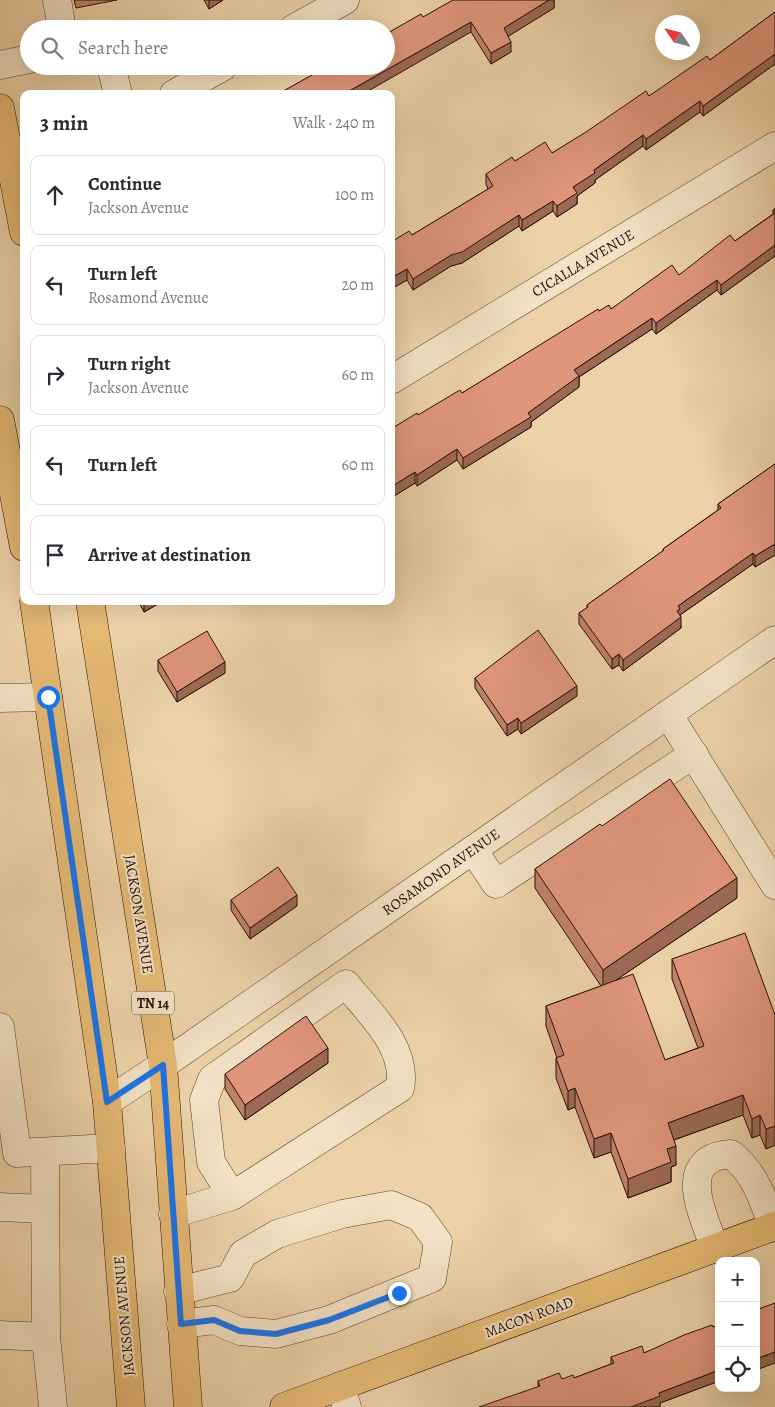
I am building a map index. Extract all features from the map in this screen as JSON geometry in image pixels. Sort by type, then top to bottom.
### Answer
[{"type":"main road","points":[[0,108],[20,213]]},
{"type":"main road","points":[[0,420],[20,526]]},
{"type":"main road","name":"JACKSON AVENUE","points":[[35,605],[107,1102],[131,1407]]},
{"type":"main road","name":"JACKSON AVENUE","points":[[91,605],[163,1065],[178,1291],[188,1407]]},
{"type":"main road","name":"MACON ROAD","points":[[284,1407],[344,1396],[774,1226]]},
{"type":"street","points":[[57,0],[60,20]]},
{"type":"street","points":[[309,20],[345,0]]},
{"type":"street","points":[[0,65],[20,61]]},
{"type":"street","points":[[113,75],[117,90]]},
{"type":"street","points":[[181,90],[208,75]]},
{"type":"street","name":"CICALLA AVENUE","points":[[395,378],[775,146]]},
{"type":"street","name":"ROSAMOND AVENUE","points":[[107,1102],[775,640]]},
{"type":"street","points":[[0,698],[48,697]]},
{"type":"street","points":[[668,714],[775,885]]},
{"type":"street","points":[[473,850],[496,884],[694,754]]},
{"type":"street","points":[[173,1214],[232,1196],[400,1088],[403,1073],[390,1039],[346,984],[212,1079],[204,1100],[211,1162],[232,1196]]},
{"type":"street","points":[[219,1026],[238,1060]]},
{"type":"street","points":[[0,1027],[8,1153],[110,1148]]},
{"type":"street","points":[[45,1152],[46,1337],[53,1407]]},
{"type":"street","points":[[715,1249],[696,1192],[697,1176],[703,1164],[717,1155],[731,1154],[744,1164],[758,1186],[774,1226]]},
{"type":"street","points":[[178,1291],[230,1278],[243,1254],[278,1234],[342,1214],[391,1205],[420,1217],[438,1242],[432,1278],[329,1320],[276,1334],[240,1331],[214,1320],[181,1324]]},
{"type":"street","points":[[0,1207],[45,1209]]},
{"type":"street","points":[[0,1335],[46,1337]]},
{"type":"building","points":[[453,0],[549,0],[504,28],[511,42],[491,53],[471,22],[395,65],[395,29],[421,14],[423,17]]},
{"type":"building","points":[[775,12],[775,54],[703,106],[700,101],[646,139],[643,135],[594,170],[595,173],[573,187],[577,193],[557,206],[553,201],[522,220],[519,215],[462,252],[451,255],[413,279],[407,269],[395,276],[395,240],[409,231],[412,235],[493,186],[486,174],[512,157],[515,161],[545,142],[552,153],[646,91],[649,96],[707,56],[710,60]]},
{"type":"building","points":[[312,75],[378,75],[351,90],[285,90]]},
{"type":"building","points":[[775,213],[775,245],[721,285],[717,280],[656,323],[652,318],[574,370],[579,376],[528,413],[531,417],[463,458],[457,449],[417,475],[415,472],[395,484],[395,427],[460,390],[462,393],[598,309],[599,311],[609,305],[611,309],[672,265],[679,275],[730,235],[735,241]]},
{"type":"building","points":[[775,464],[775,544],[755,556],[753,553],[678,606],[680,609],[677,611],[681,617],[623,660],[619,654],[612,659],[579,613],[588,607],[587,605],[721,508],[718,504]]},
{"type":"building","points":[[538,630],[577,686],[521,723],[518,718],[507,725],[475,678]]},
{"type":"building","points":[[207,631],[225,662],[177,692],[158,660]]},
{"type":"building","points":[[670,779],[737,878],[603,970],[535,869]]},
{"type":"building","points":[[278,867],[297,895],[250,928],[231,900]]},
{"type":"building","points":[[745,933],[775,1015],[775,1126],[766,1129],[760,1115],[752,1119],[743,1095],[668,1123],[676,1146],[667,1149],[671,1162],[628,1179],[611,1133],[594,1139],[575,1088],[568,1091],[556,1058],[564,1055],[546,1006],[633,974],[665,1060],[704,1046],[672,959]]},
{"type":"building","points":[[306,1016],[328,1048],[245,1105],[225,1074]]},
{"type":"building","points":[[775,1303],[775,1352],[760,1358],[760,1347],[760,1309]]},
{"type":"building","points":[[712,1325],[715,1326],[715,1372],[659,1393],[660,1396],[631,1407],[479,1407],[540,1386],[538,1381],[559,1373],[562,1379],[573,1375],[574,1378],[614,1363],[611,1357],[642,1346],[644,1353]]},
{"type":"route","points":[[48,697],[107,1102],[163,1065],[181,1324],[214,1320],[240,1331],[276,1334],[329,1320],[399,1293]]}]
